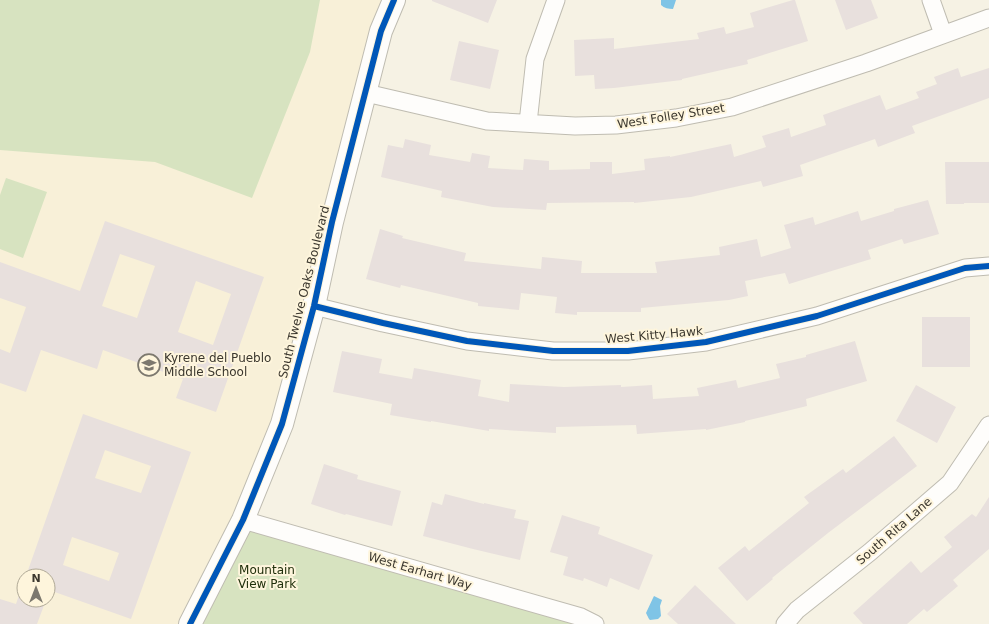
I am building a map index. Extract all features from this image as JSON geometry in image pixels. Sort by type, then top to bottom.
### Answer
[{"type":"street","name":"South Twelve Oaks Boulevard","points":[[190,624],[243,520],[282,424],[314,306],[332,222],[381,31],[394,0]]},
{"type":"street","points":[[528,123],[535,59],[556,0]]},
{"type":"street","points":[[931,0],[943,34]]},
{"type":"street","name":"West Folley Street","points":[[366,93],[487,121],[575,126],[616,125],[676,118],[732,107],[866,63],[989,18]]},
{"type":"street","name":"West Kitty Hawk","points":[[314,306],[467,341],[554,351],[628,351],[706,342],[817,316],[965,268],[989,266]]},
{"type":"street","name":"South Rita Lane","points":[[785,624],[797,610],[870,552],[950,483],[989,425]]},
{"type":"street","name":"West Earhart Way","points":[[243,520],[581,617],[595,624]]},
{"type":"shaded area","name":"Kyrene del Pueblo Middle School","points":[[0,0],[394,0],[282,424],[190,624],[0,624]]},
{"type":"green space","points":[[0,0],[320,0],[310,52],[252,198],[155,162],[0,150]]},
{"type":"green space","points":[[6,178],[47,192],[23,258],[0,249],[0,195]]},
{"type":"green space","name":"Mountain View Park","points":[[243,520],[595,624],[190,624]]},
{"type":"water","points":[[661,0],[676,0],[673,9],[662,6]]},
{"type":"water","points":[[654,596],[662,600],[660,606],[661,616],[658,619],[650,620],[646,613]]},
{"type":"building","points":[[432,0],[497,0],[488,23]]},
{"type":"building","points":[[795,0],[808,41],[747,60],[748,64],[682,80],[614,88],[595,89],[594,75],[575,76],[574,40],[614,38],[614,49],[699,39],[697,33],[724,27],[726,34],[754,27],[750,13]]},
{"type":"building","points":[[835,0],[871,0],[878,18],[846,30]]},
{"type":"building","points":[[459,41],[499,50],[490,89],[450,80]]},
{"type":"building","points":[[958,68],[961,77],[989,68],[989,98],[912,126],[915,133],[878,147],[875,139],[800,165],[803,176],[763,187],[761,181],[691,197],[634,203],[547,203],[546,210],[493,207],[441,197],[442,191],[381,177],[388,145],[403,148],[405,139],[431,145],[429,155],[470,162],[472,153],[490,156],[488,168],[523,170],[524,159],[549,161],[549,170],[590,169],[590,162],[612,162],[612,174],[645,170],[644,159],[670,157],[731,144],[734,157],[766,147],[762,136],[789,128],[791,137],[826,125],[823,115],[880,95],[886,110],[919,98],[916,92],[937,84],[934,77]]},
{"type":"building","points":[[945,162],[989,162],[989,203],[946,204]]},
{"type":"building","points":[[928,200],[939,234],[904,244],[902,239],[868,250],[871,259],[789,284],[785,273],[745,281],[748,296],[729,300],[641,308],[641,312],[577,312],[577,315],[555,313],[557,297],[521,293],[519,310],[478,306],[478,303],[401,285],[400,288],[366,279],[380,229],[403,236],[402,238],[466,253],[464,261],[541,269],[542,257],[582,261],[581,273],[657,273],[655,262],[720,255],[719,247],[757,239],[761,257],[791,248],[784,225],[813,217],[815,225],[858,211],[861,221],[894,211],[894,209]]},
{"type":"building","points":[[105,221],[264,277],[216,412],[176,398],[183,379],[103,350],[97,369],[41,350],[26,392],[0,383],[0,349],[10,353],[26,307],[0,298],[0,262],[80,291]],"holes":[[[120,254],[155,266],[137,318],[102,306]],[[196,281],[231,294],[213,345],[178,332]]]},
{"type":"building","points":[[922,317],[970,317],[970,367],[922,367]]},
{"type":"building","points":[[855,341],[867,381],[806,399],[807,406],[745,422],[706,430],[637,434],[636,425],[556,427],[556,433],[489,429],[489,431],[390,415],[392,404],[333,392],[342,351],[382,359],[379,373],[412,379],[414,368],[481,380],[478,396],[509,402],[510,384],[564,387],[621,385],[621,387],[652,385],[653,399],[699,396],[697,388],[736,380],[738,388],[780,378],[776,364],[806,357],[806,355]]},
{"type":"building","points":[[916,385],[956,407],[937,443],[896,421]]},
{"type":"building","points":[[83,414],[191,452],[131,619],[56,592],[56,568],[29,568]],"holes":[[[105,450],[151,466],[141,493],[95,478]],[[72,537],[119,553],[109,581],[63,565]]]},
{"type":"building","points":[[894,436],[917,466],[828,533],[772,578],[773,579],[747,601],[718,568],[745,546],[749,551],[809,503],[804,497],[843,469],[846,473]]},
{"type":"building","points":[[324,464],[358,475],[357,479],[401,491],[392,526],[346,514],[345,515],[311,504]]},
{"type":"building","points":[[445,494],[516,510],[514,518],[529,521],[520,560],[423,536],[432,502],[442,505]]},
{"type":"building","points":[[989,497],[989,549],[953,580],[958,586],[927,612],[924,609],[907,624],[863,624],[853,613],[911,561],[921,573],[952,547],[944,537],[972,514],[976,517]]},
{"type":"building","points":[[562,515],[600,527],[598,534],[653,555],[639,590],[610,578],[607,587],[584,578],[583,581],[563,575],[568,557],[550,552]]},
{"type":"building","points":[[695,585],[736,624],[678,624],[667,614]]},
{"type":"building","points":[[0,599],[16,604],[16,608],[43,608],[37,624],[0,624]]},
{"type":"cycle path","points":[[190,624],[243,520],[282,424],[314,306],[332,222],[381,31],[394,0]]},
{"type":"cycle path","points":[[314,306],[467,341],[553,351],[628,351],[706,342],[817,316],[965,268],[989,266]]},
{"type":"place","name":"Kyrene del Pueblo Middle School","points":[[149,365]]}]
